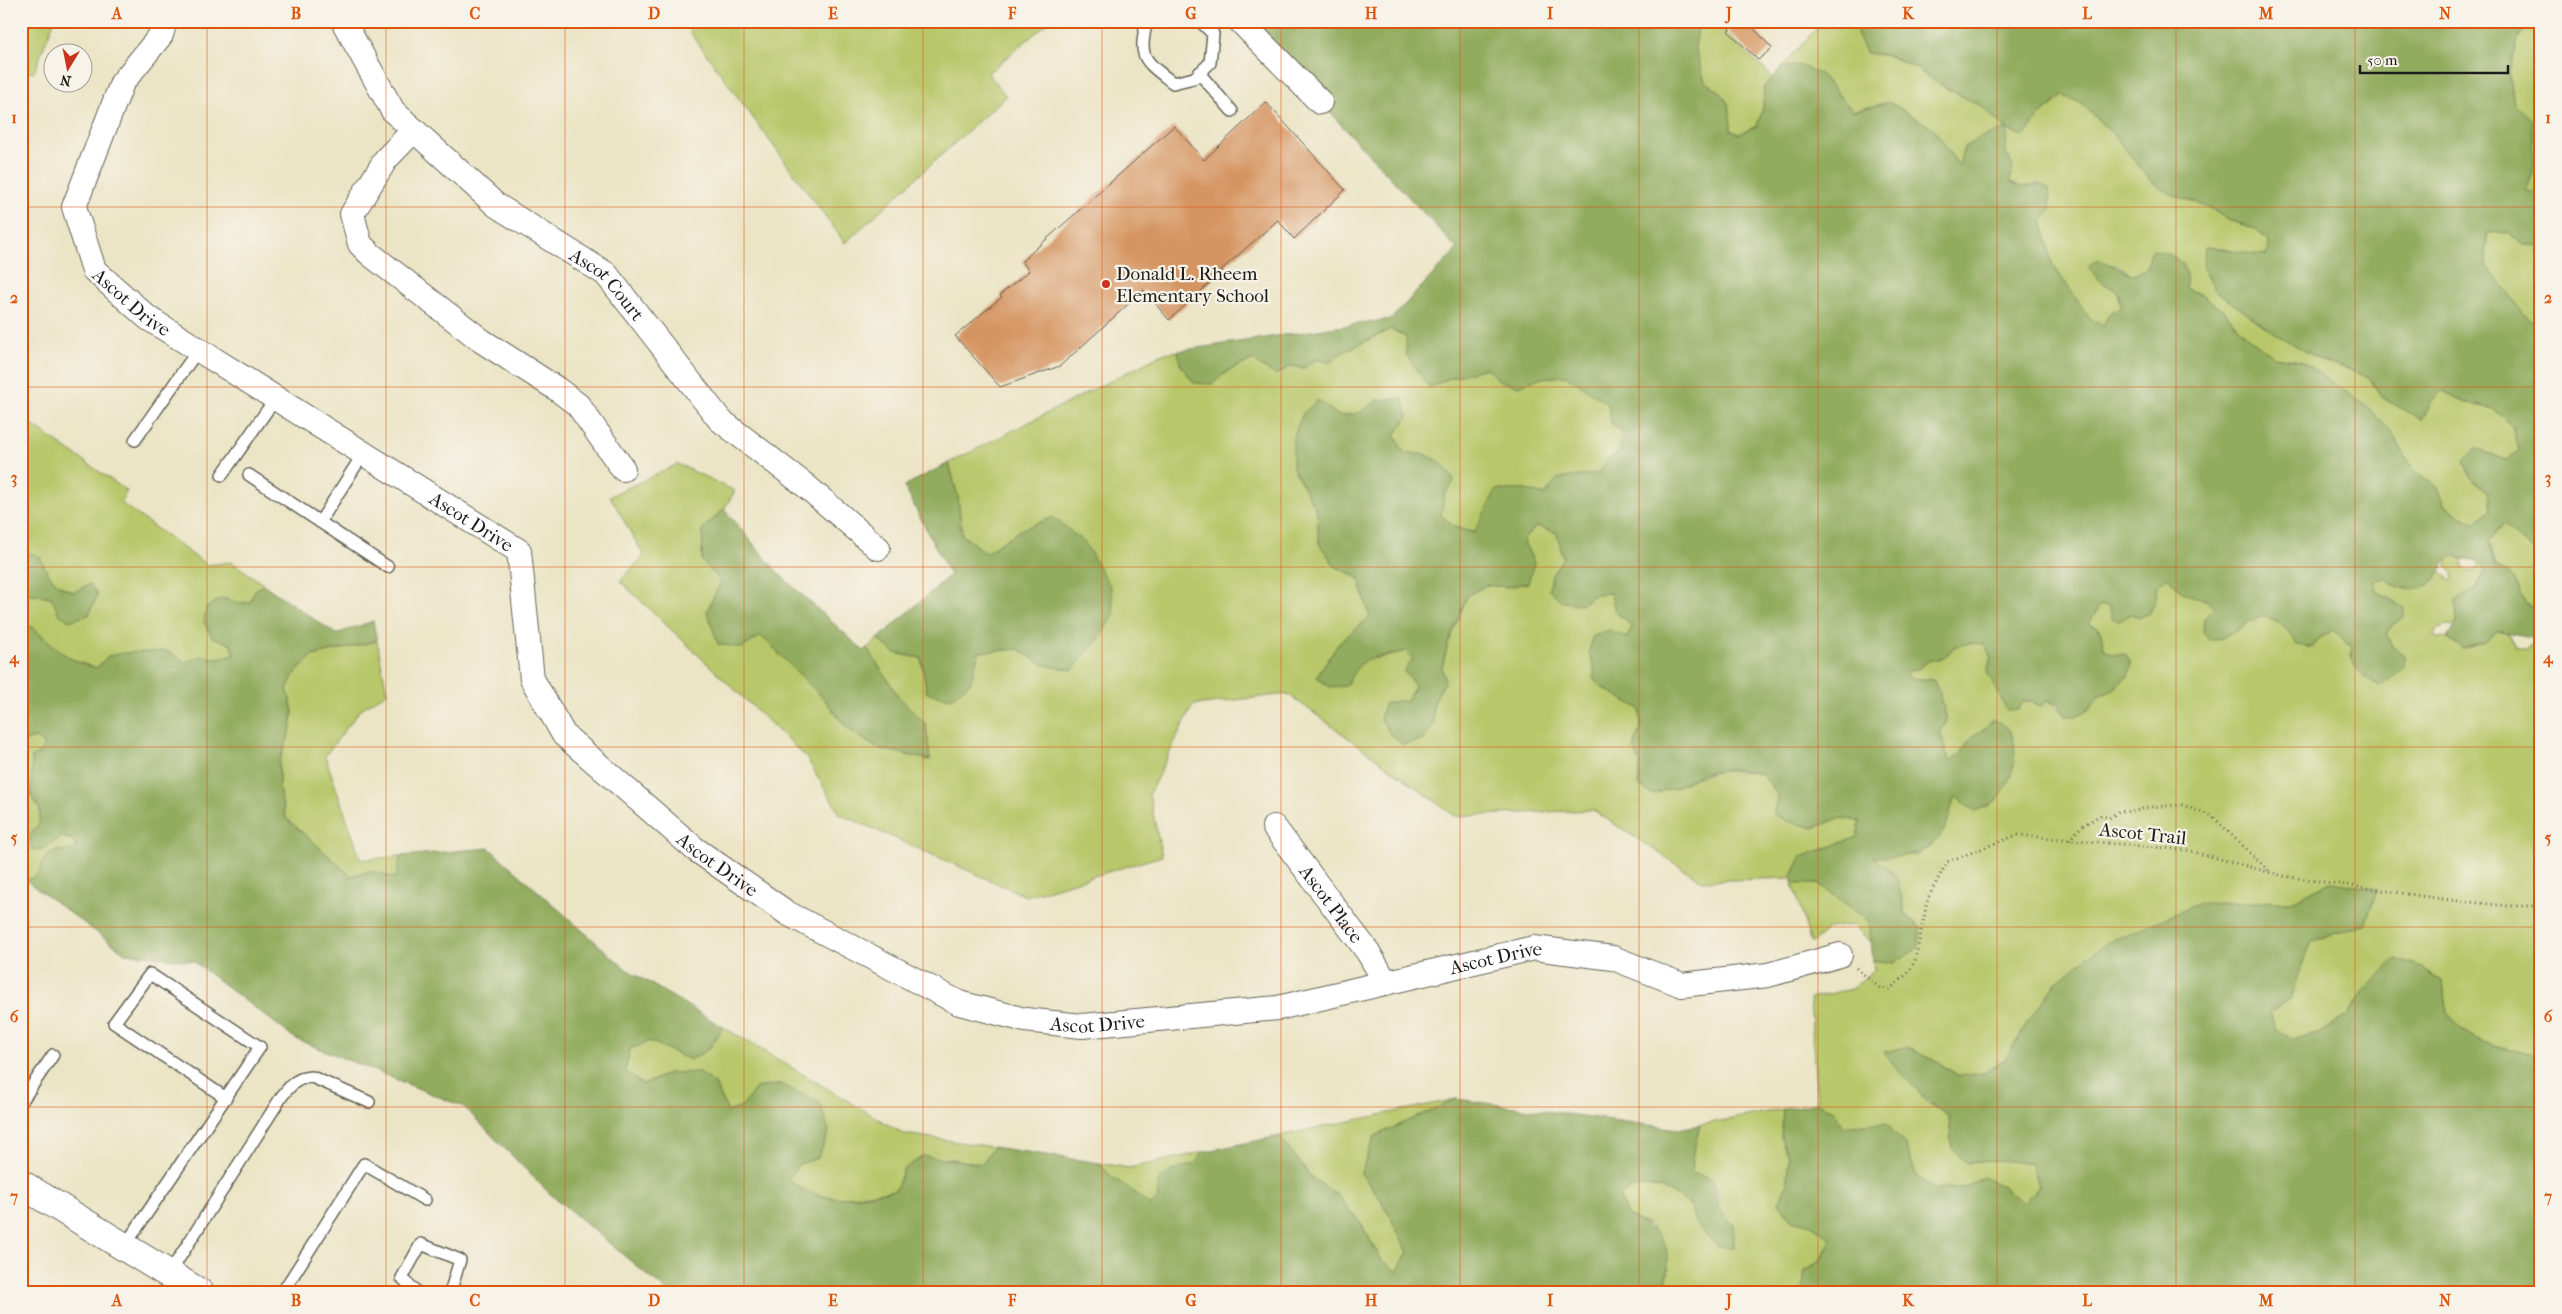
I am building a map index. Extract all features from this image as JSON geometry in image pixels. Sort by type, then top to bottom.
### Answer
[{"type":"street","name":"Ascot Drive","points":[[165,21],[160,35],[122,83],[74,207],[94,270],[148,318],[519,551],[532,679],[564,735],[695,849],[786,913],[960,1003],[1025,1020],[1082,1026],[1278,1008],[1534,948],[1613,958],[1682,985],[1768,975],[1840,955]]},
{"type":"street","name":"Ascot Court","points":[[343,21],[393,111],[496,205],[606,274],[720,420],[806,486],[878,548]]},
{"type":"street","points":[[1240,21],[1320,102]]},
{"type":"street","points":[[414,130],[386,159],[352,214],[360,244],[370,254],[482,341],[558,388],[578,405],[623,469]]},
{"type":"street","name":"Ascot Place","points":[[1274,827],[1368,952],[1386,983]]},
{"type":"street","points":[[21,1184],[200,1293]]},
{"type":"lane","points":[[1148,21],[1142,42],[1147,63],[1173,83],[1194,78],[1210,63],[1213,34],[1200,21]]},
{"type":"lane","points":[[1199,74],[1232,111]]},
{"type":"lane","points":[[135,440],[198,350]]},
{"type":"lane","points":[[222,475],[275,399]]},
{"type":"lane","points":[[320,522],[363,454]]},
{"type":"lane","points":[[249,475],[388,567]]},
{"type":"lane","points":[[124,1246],[226,1098],[260,1047],[150,974],[114,1023],[226,1098]]},
{"type":"lane","points":[[21,1102],[53,1055]]},
{"type":"lane","points":[[170,1274],[282,1096],[295,1080],[312,1077],[369,1102]]},
{"type":"lane","points":[[282,1293],[364,1164],[425,1200]]},
{"type":"lane","points":[[418,1293],[402,1278],[421,1244],[460,1260],[450,1293]]},
{"type":"path","points":[[2069,840],[2082,826],[2101,815],[2109,818],[2119,810],[2132,812],[2148,807],[2182,805],[2212,816],[2271,872]]},
{"type":"path","name":"Ascot Trail","points":[[1840,955],[1880,988],[1890,989],[1909,972],[1915,960],[1928,898],[1947,862],[2018,835],[2187,850],[2271,872],[2450,900],[2508,906],[2541,906]]},
{"type":"green space","points":[[21,21],[54,21],[46,42],[42,42],[42,52],[34,72],[21,74]]},
{"type":"green space","points":[[692,21],[1050,21],[988,73],[1006,96],[845,243],[690,32]]},
{"type":"green space","points":[[1240,21],[1699,21],[1695,47],[1705,82],[1719,91],[1727,101],[1731,130],[1739,134],[1757,126],[1763,108],[1764,87],[1781,68],[1799,65],[1820,74],[1853,111],[1889,102],[1934,129],[1959,166],[1964,147],[1979,138],[2007,129],[1981,106],[1946,88],[1912,66],[1890,56],[1867,53],[1857,34],[1860,21],[2529,21],[2518,40],[2509,72],[2514,103],[2532,120],[2533,173],[2526,190],[2541,197],[2541,245],[2523,245],[2508,232],[2487,233],[2486,266],[2531,321],[2541,319],[2541,554],[2520,541],[2504,523],[2489,541],[2495,564],[2514,579],[2525,603],[2538,612],[2541,607],[2541,640],[2497,631],[2485,642],[2463,649],[2447,638],[2457,622],[2455,601],[2475,590],[2485,569],[2475,560],[2459,558],[2456,554],[2446,562],[2430,584],[2418,589],[2406,589],[2395,585],[2385,578],[2374,580],[2376,591],[2404,608],[2404,617],[2392,625],[2386,634],[2392,646],[2405,656],[2405,667],[2381,687],[2359,671],[2353,661],[2352,647],[2333,630],[2320,638],[2312,648],[2297,645],[2290,634],[2278,622],[2260,616],[2222,638],[2209,640],[2203,632],[2204,618],[2214,608],[2206,600],[2184,593],[2167,577],[2156,588],[2155,601],[2150,613],[2139,617],[2132,614],[2119,621],[2112,618],[2109,606],[2100,605],[2089,624],[2098,627],[2103,638],[2104,649],[2114,654],[2126,654],[2131,664],[2128,676],[2109,692],[2099,696],[2087,711],[2076,716],[2066,716],[2058,704],[2048,700],[2039,708],[2032,701],[2024,700],[2019,709],[2007,710],[1987,672],[1991,658],[1985,644],[1969,643],[1954,647],[1945,657],[1928,661],[1918,669],[1907,671],[1909,678],[1933,680],[1940,693],[1947,721],[1940,732],[1949,761],[1958,755],[1974,736],[1993,720],[2003,724],[2010,731],[2014,741],[2015,752],[2011,776],[1999,798],[1975,811],[1955,796],[1944,830],[1930,846],[1904,856],[1874,857],[1897,877],[1905,914],[1921,928],[1918,948],[1894,963],[1873,960],[1869,921],[1819,884],[1793,884],[1791,878],[1801,857],[1857,837],[1860,821],[1839,818],[1814,828],[1787,821],[1773,814],[1778,795],[1762,774],[1737,769],[1704,773],[1674,788],[1652,794],[1638,785],[1640,763],[1634,747],[1641,728],[1640,709],[1602,687],[1594,679],[1594,667],[1589,653],[1592,637],[1609,630],[1627,638],[1632,626],[1615,611],[1611,593],[1595,594],[1582,604],[1562,602],[1549,589],[1552,575],[1563,558],[1557,533],[1536,526],[1523,540],[1534,563],[1528,583],[1507,587],[1486,585],[1467,596],[1448,644],[1442,667],[1445,682],[1434,702],[1434,724],[1423,740],[1403,745],[1390,734],[1380,718],[1385,703],[1407,700],[1415,686],[1404,671],[1413,659],[1405,651],[1364,662],[1352,675],[1346,686],[1329,687],[1316,677],[1340,642],[1370,617],[1359,578],[1335,566],[1319,543],[1317,512],[1293,468],[1293,438],[1303,413],[1318,400],[1339,416],[1359,413],[1378,400],[1403,398],[1408,417],[1395,435],[1403,452],[1433,458],[1444,466],[1454,481],[1444,495],[1441,515],[1454,527],[1474,533],[1496,490],[1525,490],[1545,495],[1557,479],[1599,473],[1608,459],[1620,452],[1623,433],[1611,423],[1608,404],[1567,376],[1539,378],[1519,386],[1500,381],[1486,368],[1447,379],[1429,388],[1406,354],[1406,337],[1391,329],[1341,353],[1329,363],[1317,359],[1303,368],[1291,366],[1276,375],[1260,366],[1254,359],[1228,371],[1212,384],[1194,383],[1180,364],[1178,351],[1391,319],[1457,249],[1320,102]],"holes":[[[2063,96],[2081,103],[2115,136],[2153,183],[2171,194],[2207,206],[2228,220],[2256,229],[2268,241],[2267,255],[2205,247],[2203,268],[2216,291],[2274,333],[2323,361],[2369,377],[2381,397],[2422,420],[2431,402],[2442,390],[2466,403],[2494,409],[2513,426],[2519,450],[2507,461],[2477,449],[2464,460],[2471,479],[2488,491],[2491,510],[2476,523],[2459,516],[2444,503],[2437,488],[2413,469],[2391,431],[2366,406],[2301,361],[2274,357],[2245,335],[2227,314],[2201,295],[2186,288],[2183,265],[2174,257],[2152,250],[2146,269],[2134,275],[2097,259],[2088,266],[2099,280],[2118,292],[2122,307],[2111,312],[2103,325],[2091,320],[2052,264],[2042,220],[2051,210],[2049,189],[2041,184],[2021,187],[2010,181],[2013,167],[2006,152],[2007,130],[2024,136],[2042,113]]]},
{"type":"green space","points":[[1699,21],[1713,21],[1773,77],[1764,87],[1763,108],[1757,126],[1739,134],[1731,130],[1727,101],[1719,91],[1705,83],[1695,47]]},
{"type":"green space","points":[[1823,21],[1860,21],[1857,34],[1867,53],[1889,56],[1912,66],[1946,88],[1981,106],[2007,130],[2024,136],[2042,113],[2063,96],[2081,103],[2115,136],[2153,183],[2171,194],[2207,206],[2228,220],[2256,229],[2268,241],[2268,255],[2244,254],[2221,247],[2203,268],[2216,291],[2274,333],[2323,361],[2369,377],[2381,397],[2421,419],[2431,402],[2442,390],[2466,403],[2495,409],[2513,426],[2519,450],[2507,461],[2477,449],[2464,460],[2471,479],[2488,491],[2491,510],[2476,523],[2459,516],[2444,503],[2437,488],[2413,469],[2391,431],[2301,361],[2274,357],[2245,335],[2227,314],[2201,295],[2146,269],[2134,275],[2116,265],[2088,266],[2099,280],[2118,292],[2122,307],[2111,312],[2103,325],[2091,320],[2052,264],[2042,220],[2041,184],[2021,187],[2010,181],[2011,167],[2009,161],[1992,133],[1964,147],[1959,167],[1934,129],[1870,107],[1853,111],[1820,74],[1781,68]]},
{"type":"green space","points":[[2529,21],[2541,21],[2541,197],[2526,190],[2533,173],[2514,103],[2509,72],[2518,40]]},
{"type":"green space","points":[[2508,232],[2523,245],[2541,245],[2541,319],[2531,321],[2486,266],[2487,233]]},
{"type":"green space","points":[[1391,329],[1406,337],[1429,388],[1447,379],[1486,368],[1500,381],[1519,386],[1539,378],[1567,376],[1609,404],[1611,423],[1623,433],[1620,452],[1608,459],[1599,473],[1580,476],[1545,495],[1525,490],[1483,516],[1475,533],[1454,527],[1440,515],[1444,495],[1454,481],[1426,455],[1403,452],[1395,435],[1408,417],[1378,400],[1359,413],[1339,416],[1306,490],[1317,512],[1319,543],[1335,566],[1359,578],[1370,617],[1340,642],[1316,677],[1354,669],[1364,660],[1390,656],[1405,651],[1413,659],[1404,671],[1416,686],[1407,700],[1434,724],[1434,702],[1445,682],[1442,667],[1448,644],[1467,596],[1486,585],[1507,587],[1534,563],[1523,540],[1536,526],[1558,533],[1563,558],[1552,575],[1562,602],[1582,604],[1595,594],[1611,593],[1615,611],[1632,626],[1627,638],[1589,653],[1594,667],[1594,679],[1602,687],[1640,709],[1641,728],[1634,747],[1640,763],[1674,788],[1716,772],[1737,771],[1762,774],[1778,795],[1814,828],[1839,818],[1860,821],[1857,837],[1802,857],[1791,878],[1702,881],[1593,810],[1455,816],[1288,694],[1193,705],[1149,794],[1162,856],[1026,896],[840,814],[806,757],[620,581],[644,556],[610,496],[678,464],[735,491],[724,509],[703,529],[702,561],[721,581],[707,611],[742,648],[761,635],[825,700],[847,728],[877,748],[930,760],[926,724],[898,696],[867,648],[878,639],[895,653],[921,658],[927,692],[970,683],[979,652],[1018,649],[1044,665],[1020,530],[986,553],[962,535],[958,497],[949,463],[1165,353],[1178,351],[1180,364],[1212,384],[1228,371],[1254,359],[1276,375],[1291,366],[1303,368],[1317,359],[1329,363],[1341,353]]},
{"type":"green space","points":[[21,417],[127,491],[121,503],[207,565],[232,562],[264,585],[255,590],[250,602],[241,603],[222,598],[212,637],[231,644],[234,656],[186,662],[166,651],[108,656],[97,668],[64,654],[21,620],[21,598],[31,594],[51,597],[59,614],[89,615],[97,594],[90,584],[74,592],[62,587],[49,574],[40,557],[25,551],[21,558]]},
{"type":"green space","points":[[949,463],[958,497],[962,535],[986,553],[1020,530],[1053,517],[1085,543],[1111,588],[1114,614],[1099,639],[1072,670],[1044,665],[1018,649],[979,652],[970,683],[952,698],[927,693],[921,658],[895,653],[878,639],[950,575],[904,486]]},
{"type":"green space","points":[[724,509],[779,574],[864,651],[867,648],[898,696],[926,724],[930,760],[877,748],[847,728],[825,700],[761,636],[742,648],[718,644],[707,611],[721,581],[702,561],[703,529]]},
{"type":"green space","points":[[2504,523],[2520,541],[2541,554],[2541,607],[2539,613],[2525,603],[2514,579],[2495,564],[2489,541]]},
{"type":"green space","points":[[25,551],[40,557],[53,579],[62,587],[74,592],[90,584],[97,594],[89,615],[69,621],[59,614],[51,597],[31,594],[21,598],[21,558]]},
{"type":"green space","points":[[2456,554],[2459,558],[2464,559],[2463,566],[2468,571],[2474,571],[2480,564],[2485,569],[2475,590],[2456,601],[2457,622],[2455,626],[2446,625],[2436,629],[2434,636],[2447,638],[2463,649],[2485,642],[2497,631],[2508,633],[2516,647],[2525,649],[2538,639],[2541,640],[2541,1055],[2502,1048],[2477,1040],[2467,1033],[2457,1025],[2447,1011],[2443,981],[2422,968],[2364,991],[2347,1016],[2318,1034],[2293,1038],[2276,1031],[2270,1013],[2290,1000],[2298,974],[2312,942],[2336,932],[2365,925],[2377,890],[2330,882],[2292,901],[2198,904],[2162,920],[2058,980],[2027,1023],[2005,1060],[1984,1073],[1959,1076],[1939,1063],[1906,1047],[1923,1099],[1949,1117],[1952,1148],[1966,1163],[2002,1160],[2032,1164],[2039,1186],[2023,1204],[2004,1187],[1984,1178],[1961,1188],[1935,1190],[1917,1177],[1906,1146],[1842,1127],[1834,1110],[1817,1103],[1810,998],[1851,989],[1874,970],[1873,960],[1894,963],[1921,928],[1905,914],[1900,891],[1873,857],[1918,854],[1931,846],[1955,796],[1975,811],[1988,806],[2001,796],[1993,720],[1971,739],[1955,758],[1949,761],[1940,732],[1947,721],[1940,693],[1933,680],[1909,678],[1907,671],[1918,669],[1928,661],[1945,657],[1954,647],[1969,643],[1985,644],[1991,658],[1987,672],[2007,710],[2023,703],[2039,700],[2054,704],[2066,716],[2087,711],[2099,696],[2109,692],[2128,676],[2114,654],[2104,649],[2103,638],[2089,624],[2100,605],[2155,601],[2156,588],[2167,577],[2184,593],[2206,600],[2214,608],[2243,625],[2260,615],[2273,619],[2287,629],[2298,645],[2312,647],[2320,638],[2333,630],[2352,647],[2350,657],[2405,656],[2392,646],[2386,634],[2392,625],[2404,617],[2392,599],[2376,591],[2374,580],[2385,578],[2399,587],[2413,589],[2426,584],[2438,572],[2451,580],[2453,573],[2447,567],[2449,558]]},
{"type":"green space","points":[[264,585],[336,634],[373,621],[377,641],[312,656],[293,676],[287,689],[293,711],[291,729],[279,763],[279,789],[286,818],[351,876],[370,871],[396,878],[401,856],[489,848],[626,969],[723,1027],[709,1049],[690,1060],[650,1041],[630,1049],[625,1071],[643,1085],[669,1073],[699,1072],[715,1084],[728,1112],[742,1107],[756,1088],[781,1084],[820,1103],[829,1131],[818,1158],[799,1164],[788,1179],[813,1194],[840,1198],[896,1190],[903,1170],[923,1156],[982,1164],[993,1147],[1099,1163],[1110,1175],[1137,1194],[1150,1206],[1159,1197],[1158,1181],[1172,1171],[1195,1164],[1203,1152],[1279,1136],[1311,1177],[1338,1196],[1361,1224],[1381,1259],[1397,1272],[1408,1252],[1382,1201],[1361,1173],[1375,1136],[1456,1099],[1678,1129],[1700,1125],[1692,1157],[1691,1173],[1708,1178],[1714,1184],[1718,1207],[1734,1225],[1734,1247],[1717,1246],[1695,1223],[1691,1205],[1665,1190],[1648,1186],[1639,1187],[1619,1195],[1627,1216],[1652,1230],[1665,1245],[1668,1254],[1668,1265],[1663,1293],[669,1293],[548,1192],[464,1107],[296,1039],[193,961],[125,953],[25,880],[31,879],[38,874],[44,860],[50,854],[77,848],[73,840],[62,837],[42,849],[32,850],[29,837],[39,823],[40,810],[31,796],[32,757],[42,752],[43,742],[35,738],[21,742],[21,620],[64,654],[97,668],[108,656],[124,653],[166,651],[186,662],[201,656],[216,659],[234,655],[231,644],[212,637],[204,623],[206,608],[222,598],[241,603],[250,602],[255,590]]},
{"type":"green space","points":[[377,641],[387,693],[361,709],[325,756],[361,860],[401,856],[396,878],[370,871],[351,876],[286,818],[279,789],[279,763],[291,729],[293,711],[287,689],[293,676],[312,656]]},
{"type":"green space","points":[[35,738],[43,741],[42,752],[32,758],[31,796],[40,810],[39,823],[30,837],[32,849],[42,849],[62,837],[73,840],[77,848],[70,852],[57,851],[43,862],[37,874],[25,880],[21,877],[21,742]]},
{"type":"green space","points":[[2330,882],[2377,889],[2365,925],[2336,932],[2312,942],[2298,974],[2290,1000],[2270,1013],[2276,1030],[2293,1038],[2318,1034],[2347,1016],[2364,991],[2396,959],[2422,968],[2443,981],[2445,1003],[2449,1015],[2457,1025],[2477,1040],[2502,1048],[2541,1055],[2541,1293],[1802,1293],[1805,1270],[1822,1259],[1831,1239],[1812,1225],[1792,1220],[1779,1203],[1788,1181],[1789,1160],[1781,1138],[1783,1109],[1817,1103],[1834,1110],[1842,1127],[1886,1123],[1906,1146],[1917,1177],[1935,1190],[1961,1188],[1984,1178],[2004,1187],[2023,1203],[2039,1186],[2032,1164],[2002,1160],[1966,1163],[1952,1148],[1949,1117],[1914,1087],[1884,1052],[1906,1047],[1939,1063],[1959,1076],[1984,1073],[2005,1060],[2027,1023],[2058,980],[2106,943],[2198,904],[2292,901]]},
{"type":"green space","points":[[1793,884],[1819,884],[1869,921],[1872,943],[1853,925],[1829,928],[1811,944]]},
{"type":"green space","points":[[723,1027],[904,1134],[993,1147],[982,1164],[947,1158],[903,1170],[897,1190],[837,1198],[804,1193],[788,1179],[799,1164],[818,1158],[829,1131],[756,1088],[742,1107],[728,1112],[715,1084],[669,1073],[643,1085],[625,1071],[630,1049],[650,1041],[668,1049],[709,1049]]},
{"type":"green space","points":[[1456,1099],[1375,1136],[1361,1173],[1382,1201],[1408,1252],[1397,1272],[1381,1259],[1361,1224],[1338,1196],[1311,1177],[1279,1136]]},
{"type":"green space","points":[[1783,1109],[1781,1138],[1789,1160],[1788,1181],[1779,1203],[1792,1220],[1812,1225],[1831,1239],[1822,1259],[1805,1270],[1802,1293],[1663,1293],[1669,1270],[1651,1226],[1627,1216],[1619,1195],[1639,1185],[1668,1190],[1691,1205],[1695,1223],[1706,1233],[1719,1208],[1717,1187],[1691,1173],[1692,1157],[1700,1125]]},
{"type":"green space","points":[[1203,1152],[1195,1164],[1172,1171],[1159,1197],[1150,1207],[1144,1200],[1104,1170],[1099,1163],[1129,1168]]},
{"type":"building","points":[[1723,21],[1747,21],[1772,48],[1758,60],[1728,31],[1730,29]]},
{"type":"building","points":[[1266,102],[1345,190],[1294,239],[1278,220],[1221,270],[1223,271],[1169,320],[1144,290],[1060,366],[1000,387],[955,336],[1002,297],[1000,295],[1029,271],[1022,261],[1174,126],[1204,160]]},
{"type":"place","name":"Donald L. Rheem Elementary School","points":[[1106,284]]}]
